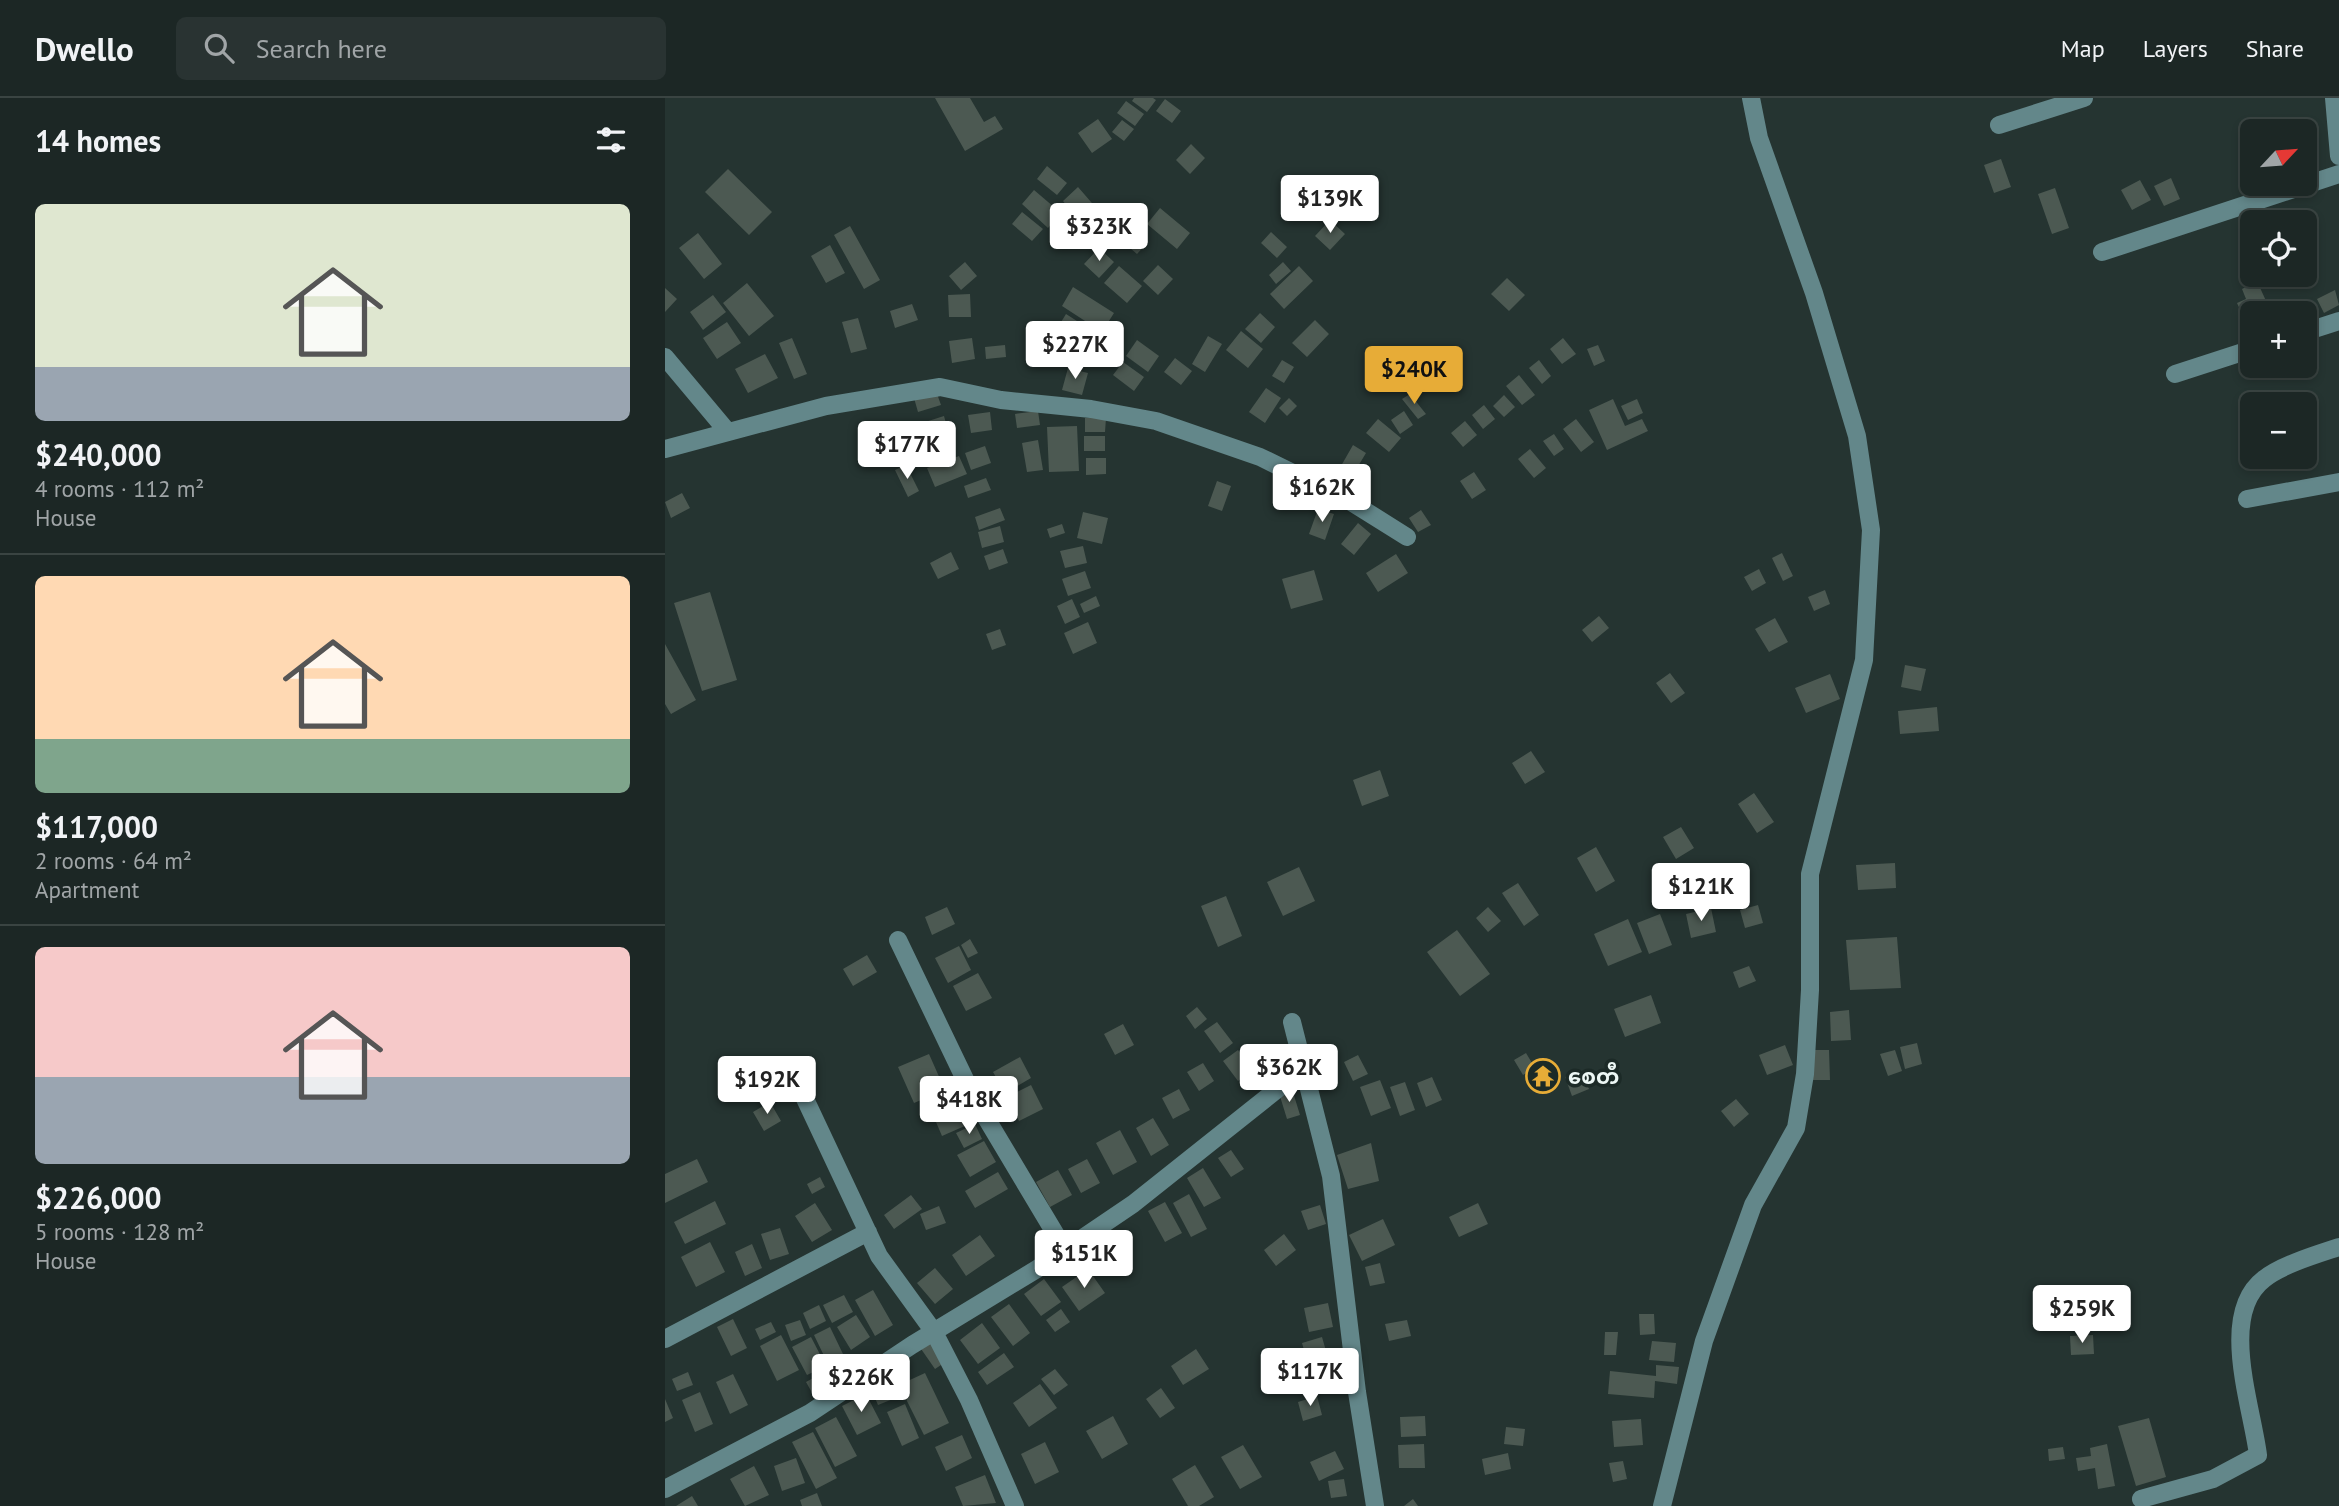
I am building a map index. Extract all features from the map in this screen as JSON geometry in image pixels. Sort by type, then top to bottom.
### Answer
[{"type":"street","points":[[1662,1506],[1704,1341],[1753,1205],[1796,1128],[1805,1074],[1810,990],[1810,874],[1864,660],[1871,530],[1857,436],[1814,293],[1759,138],[1751,98]]},
{"type":"street","points":[[1999,125],[2084,98]]},
{"type":"street","points":[[2334,98],[2339,156]]},
{"type":"street","points":[[2102,252],[2339,174]]},
{"type":"street","points":[[2317,328],[2339,321]]},
{"type":"street","points":[[2175,374],[2240,353]]},
{"type":"street","points":[[665,358],[727,432]]},
{"type":"street","points":[[665,449],[826,406],[940,387],[1001,400],[1091,409],[1156,421],[1260,457],[1348,500],[1407,537]]},
{"type":"street","points":[[2248,499],[2339,482]]},
{"type":"street","points":[[898,940],[973,1096],[1065,1250]]},
{"type":"street","points":[[1291,1021],[1331,1176],[1357,1392],[1375,1506]]},
{"type":"street","points":[[665,1489],[810,1413],[1065,1250],[1133,1204],[1304,1068]]},
{"type":"street","points":[[791,1069],[879,1256],[934,1332],[969,1400],[1014,1506]]},
{"type":"street","points":[[665,1339],[868,1232]]},
{"type":"street","points":[[2141,1499],[2213,1479],[2258,1455],[2239,1336],[2244,1302],[2264,1278],[2339,1247]]},
{"type":"building","points":[[935,98],[970,98],[984,122],[995,116],[1003,129],[965,151]]},
{"type":"building","points":[[1134,98],[1156,100],[1147,112],[1132,101]]},
{"type":"building","points":[[1165,99],[1181,111],[1172,123],[1156,111]]},
{"type":"building","points":[[1126,101],[1144,114],[1135,126],[1117,113]]},
{"type":"building","points":[[1098,119],[1112,139],[1092,153],[1078,133]]},
{"type":"building","points":[[1122,120],[1134,129],[1124,141],[1112,132]]},
{"type":"building","points":[[1191,144],[1205,158],[1190,174],[1176,160]]},
{"type":"building","points":[[2001,159],[2011,187],[1994,193],[1984,165]]},
{"type":"building","points":[[1047,166],[1067,183],[1057,195],[1037,179]]},
{"type":"building","points":[[728,169],[772,212],[749,235],[705,192]]},
{"type":"building","points":[[2171,178],[2180,199],[2164,206],[2154,186]]},
{"type":"building","points":[[2140,180],[2151,200],[2132,210],[2121,190]]},
{"type":"building","points":[[1078,187],[1098,210],[1082,224],[1063,201]]},
{"type":"building","points":[[2055,188],[2069,228],[2052,234],[2038,194]]},
{"type":"building","points":[[1034,190],[1061,213],[1048,228],[1022,204]]},
{"type":"building","points":[[1160,208],[1190,233],[1177,249],[1147,224]]},
{"type":"building","points":[[1022,212],[1043,229],[1032,241],[1012,224]]},
{"type":"building","points":[[1330,220],[1345,234],[1330,250],[1315,236]]},
{"type":"building","points":[[850,226],[880,280],[864,289],[834,235]]},
{"type":"building","points":[[1134,230],[1148,242],[1137,254],[1123,242]]},
{"type":"building","points":[[1271,232],[1287,247],[1277,258],[1261,243]]},
{"type":"building","points":[[698,233],[722,264],[704,279],[679,248]]},
{"type":"building","points":[[830,245],[845,273],[826,283],[811,256]]},
{"type":"building","points":[[1099,248],[1114,262],[1099,278],[1084,264]]},
{"type":"building","points":[[965,262],[977,276],[961,290],[949,276]]},
{"type":"building","points":[[1283,262],[1291,271],[1276,284],[1269,275]]},
{"type":"building","points":[[1158,265],[1173,279],[1158,295],[1143,281]]},
{"type":"building","points":[[1119,266],[1142,286],[1127,303],[1104,283]]},
{"type":"building","points":[[1299,266],[1313,281],[1284,309],[1270,294]]},
{"type":"building","points":[[1507,278],[1525,295],[1509,311],[1491,294]]},
{"type":"building","points":[[747,283],[774,316],[749,336],[723,303]]},
{"type":"building","points":[[1073,287],[1114,313],[1102,332],[1062,306]]},
{"type":"building","points":[[2260,287],[2266,301],[2242,301],[2246,299],[2242,289]]},
{"type":"building","points":[[665,288],[677,299],[665,312]]},
{"type":"building","points":[[2335,290],[2339,305],[2324,313],[2317,299]]},
{"type":"building","points":[[970,294],[971,317],[949,317],[948,295]]},
{"type":"building","points":[[713,295],[726,312],[703,330],[690,312]]},
{"type":"building","points":[[912,304],[918,320],[895,328],[890,311]]},
{"type":"building","points":[[1260,313],[1275,327],[1261,343],[1245,329]]},
{"type":"building","points":[[1066,314],[1099,335],[1092,347],[1058,327]]},
{"type":"building","points":[[858,318],[867,349],[851,353],[842,322]]},
{"type":"building","points":[[1315,320],[1329,334],[1307,357],[1292,343]]},
{"type":"building","points":[[727,322],[741,343],[717,359],[703,338]]},
{"type":"building","points":[[1241,331],[1263,349],[1248,368],[1226,350]]},
{"type":"building","points":[[1208,336],[1222,344],[1205,372],[1192,364]]},
{"type":"building","points":[[792,338],[807,374],[794,379],[779,343]]},
{"type":"building","points":[[972,338],[975,359],[952,363],[949,341]]},
{"type":"building","points":[[1563,338],[1576,354],[1562,364],[1550,349]]},
{"type":"building","points":[[1137,340],[1159,356],[1148,372],[1126,356]]},
{"type":"building","points":[[1075,342],[1096,354],[1088,367],[1068,354]]},
{"type":"building","points":[[1005,345],[1006,357],[986,359],[985,347]]},
{"type":"building","points":[[1598,345],[1605,361],[1594,366],[1587,349]]},
{"type":"building","points":[[765,354],[778,378],[748,393],[735,369]]},
{"type":"building","points":[[1175,358],[1192,371],[1181,385],[1164,372]]},
{"type":"building","points":[[1282,360],[1294,367],[1284,383],[1272,376]]},
{"type":"building","points":[[1539,360],[1551,376],[1542,384],[1529,368]]},
{"type":"building","points":[[1123,362],[1144,377],[1134,391],[1113,375]]},
{"type":"building","points":[[1068,368],[1088,373],[1082,395],[1062,390]]},
{"type":"building","points":[[1519,375],[1535,395],[1522,405],[1506,386]]},
{"type":"building","points":[[1266,388],[1281,398],[1265,423],[1249,412]]},
{"type":"building","points":[[936,391],[941,405],[918,412],[914,398]]},
{"type":"building","points":[[1410,394],[1426,414],[1418,419],[1402,399]]},
{"type":"building","points":[[1504,395],[1515,407],[1504,417],[1493,406]]},
{"type":"building","points":[[1289,398],[1297,406],[1287,416],[1279,408]]},
{"type":"building","points":[[1613,399],[1625,426],[1642,419],[1648,431],[1607,450],[1589,410]]},
{"type":"building","points":[[1637,399],[1643,413],[1628,420],[1621,406]]},
{"type":"building","points":[[1484,405],[1495,419],[1483,429],[1472,415]]},
{"type":"building","points":[[1038,411],[1040,425],[1017,428],[1015,414]]},
{"type":"building","points":[[1404,411],[1413,425],[1400,434],[1391,420]]},
{"type":"building","points":[[990,412],[992,430],[971,433],[968,415]]},
{"type":"building","points":[[944,416],[952,445],[930,451],[922,423]]},
{"type":"building","points":[[1085,418],[1106,418],[1105,432],[1085,432]]},
{"type":"building","points":[[1378,419],[1401,438],[1389,452],[1366,433]]},
{"type":"building","points":[[1576,419],[1594,442],[1581,452],[1563,429]]},
{"type":"building","points":[[1465,421],[1477,435],[1463,447],[1451,433]]},
{"type":"building","points":[[1077,426],[1079,471],[1049,472],[1047,427]]},
{"type":"building","points":[[915,428],[921,452],[910,454],[905,430]]},
{"type":"building","points":[[1554,434],[1564,449],[1554,456],[1543,441]]},
{"type":"building","points":[[1084,436],[1105,436],[1105,451],[1084,451]]},
{"type":"building","points":[[1038,440],[1043,470],[1027,472],[1022,443]]},
{"type":"building","points":[[1353,445],[1366,453],[1354,473],[1341,466]]},
{"type":"building","points":[[985,446],[991,463],[971,470],[965,453]]},
{"type":"building","points":[[1530,449],[1546,468],[1534,478],[1518,459]]},
{"type":"building","points":[[959,456],[967,474],[935,487],[927,468]]},
{"type":"building","points":[[1086,458],[1106,458],[1106,474],[1086,475]]},
{"type":"building","points":[[906,465],[919,491],[908,497],[895,470]]},
{"type":"building","points":[[1474,472],[1486,490],[1472,499],[1460,481]]},
{"type":"building","points":[[986,478],[991,490],[968,498],[964,486]]},
{"type":"building","points":[[1217,481],[1231,486],[1222,511],[1208,506]]},
{"type":"building","points":[[682,493],[690,508],[671,518],[665,502]]},
{"type":"building","points":[[1000,508],[1005,520],[979,530],[975,517]]},
{"type":"building","points":[[1318,509],[1334,514],[1325,540],[1309,534]]},
{"type":"building","points":[[1421,510],[1431,525],[1418,532],[1409,518]]},
{"type":"building","points":[[1083,512],[1108,518],[1102,544],[1077,538]]},
{"type":"building","points":[[1358,523],[1371,534],[1354,555],[1341,544]]},
{"type":"building","points":[[1062,524],[1065,533],[1050,538],[1047,529]]},
{"type":"building","points":[[1000,526],[1004,542],[982,548],[978,532]]},
{"type":"building","points":[[1083,546],[1087,563],[1065,568],[1060,551]]},
{"type":"building","points":[[1003,549],[1008,563],[989,570],[984,556]]},
{"type":"building","points":[[951,552],[959,569],[938,579],[930,563]]},
{"type":"building","points":[[1782,553],[1793,576],[1783,581],[1772,558]]},
{"type":"building","points":[[1396,554],[1408,573],[1378,592],[1366,573]]},
{"type":"building","points":[[1759,569],[1766,583],[1752,591],[1744,577]]},
{"type":"building","points":[[1314,570],[1323,600],[1291,609],[1282,579]]},
{"type":"building","points":[[1085,571],[1091,588],[1068,596],[1062,579]]},
{"type":"building","points":[[1825,590],[1830,604],[1814,611],[1808,597]]},
{"type":"building","points":[[710,592],[737,680],[702,691],[674,603]]},
{"type":"building","points":[[1096,596],[1100,606],[1084,613],[1080,604]]},
{"type":"building","points":[[1072,599],[1080,617],[1065,624],[1057,606]]},
{"type":"building","points":[[1599,616],[1609,628],[1592,642],[1582,630]]},
{"type":"building","points":[[1775,618],[1788,642],[1769,652],[1755,629]]},
{"type":"building","points":[[1088,622],[1097,643],[1073,654],[1064,633]]},
{"type":"building","points":[[1000,629],[1006,645],[992,650],[986,634]]},
{"type":"building","points":[[665,644],[696,700],[671,714],[665,704]]},
{"type":"building","points":[[1905,665],[1926,669],[1921,691],[1901,687]]},
{"type":"building","points":[[1670,673],[1685,693],[1671,703],[1656,683]]},
{"type":"building","points":[[1830,674],[1840,699],[1806,713],[1795,688]]},
{"type":"building","points":[[1937,707],[1939,731],[1900,734],[1898,711]]},
{"type":"building","points":[[1531,751],[1545,772],[1525,784],[1512,763]]},
{"type":"building","points":[[1380,770],[1389,796],[1362,806],[1353,780]]},
{"type":"building","points":[[1754,793],[1774,822],[1757,833],[1738,804]]},
{"type":"building","points":[[1681,827],[1694,848],[1676,859],[1663,837]]},
{"type":"building","points":[[1596,847],[1615,881],[1596,892],[1577,858]]},
{"type":"building","points":[[1895,863],[1896,888],[1858,890],[1856,865]]},
{"type":"building","points":[[1299,867],[1315,901],[1283,916],[1267,882]]},
{"type":"building","points":[[1518,883],[1539,915],[1524,926],[1502,893]]},
{"type":"building","points":[[1226,896],[1242,936],[1218,947],[1201,906]]},
{"type":"building","points":[[1758,905],[1763,923],[1745,928],[1740,910]]},
{"type":"building","points":[[947,907],[955,924],[932,935],[925,917]]},
{"type":"building","points":[[1488,907],[1501,921],[1488,932],[1476,918]]},
{"type":"building","points":[[1711,908],[1716,932],[1691,938],[1686,914]]},
{"type":"building","points":[[1660,914],[1672,945],[1649,954],[1637,923]]},
{"type":"building","points":[[1628,919],[1642,952],[1608,966],[1594,934]]},
{"type":"building","points":[[1457,930],[1490,974],[1460,996],[1427,952]]},
{"type":"building","points":[[1897,937],[1901,988],[1850,990],[1846,940]]},
{"type":"building","points":[[970,939],[978,953],[968,958],[961,945]]},
{"type":"building","points":[[959,946],[971,970],[948,983],[935,958]]},
{"type":"building","points":[[867,955],[877,972],[853,986],[843,969]]},
{"type":"building","points":[[1749,966],[1756,981],[1739,988],[1733,972]]},
{"type":"building","points":[[978,973],[992,998],[966,1011],[953,986]]},
{"type":"building","points":[[1651,995],[1661,1023],[1625,1037],[1614,1009]]},
{"type":"building","points":[[1197,1007],[1207,1019],[1195,1029],[1186,1016]]},
{"type":"building","points":[[1849,1010],[1851,1040],[1831,1041],[1830,1012]]},
{"type":"building","points":[[1217,1022],[1233,1043],[1220,1053],[1204,1031]]},
{"type":"building","points":[[1123,1024],[1134,1045],[1115,1055],[1104,1034]]},
{"type":"building","points":[[1917,1043],[1922,1064],[1905,1069],[1900,1047]]},
{"type":"building","points":[[1785,1045],[1793,1065],[1767,1075],[1759,1055]]},
{"type":"building","points":[[1238,1050],[1253,1070],[1238,1081],[1223,1061]]},
{"type":"building","points":[[1810,1050],[1829,1050],[1830,1080],[1811,1080]]},
{"type":"building","points":[[1895,1050],[1902,1071],[1888,1076],[1880,1054]]},
{"type":"building","points":[[1526,1053],[1535,1068],[1523,1075],[1514,1060]]},
{"type":"building","points":[[929,1054],[945,1090],[914,1103],[898,1067]]},
{"type":"building","points":[[1358,1055],[1368,1074],[1353,1081],[1344,1062]]},
{"type":"building","points":[[1020,1057],[1031,1078],[1005,1093],[993,1072]]},
{"type":"building","points":[[1203,1063],[1214,1081],[1199,1091],[1187,1072]]},
{"type":"building","points":[[1581,1070],[1589,1089],[1572,1096],[1565,1077]]},
{"type":"building","points":[[1432,1077],[1442,1100],[1426,1107],[1417,1083]]},
{"type":"building","points":[[1380,1080],[1391,1108],[1371,1116],[1360,1087]]},
{"type":"building","points":[[1405,1082],[1415,1110],[1400,1116],[1390,1087]]},
{"type":"building","points":[[1031,1085],[1043,1109],[1019,1121],[1007,1097]]},
{"type":"building","points":[[1179,1089],[1190,1110],[1173,1119],[1162,1098]]},
{"type":"building","points":[[1292,1089],[1300,1115],[1287,1119],[1279,1093]]},
{"type":"building","points":[[1736,1099],[1749,1114],[1734,1127],[1721,1111]]},
{"type":"building","points":[[770,1102],[781,1121],[764,1131],[753,1112]]},
{"type":"building","points":[[958,1103],[967,1125],[942,1136],[933,1115]]},
{"type":"building","points":[[1153,1118],[1169,1145],[1151,1156],[1136,1128]]},
{"type":"building","points":[[975,1124],[982,1139],[964,1148],[956,1133]]},
{"type":"building","points":[[1120,1130],[1137,1162],[1113,1175],[1096,1143]]},
{"type":"building","points":[[984,1141],[996,1162],[970,1177],[957,1155]]},
{"type":"building","points":[[1371,1143],[1379,1181],[1348,1189],[1337,1155]]},
{"type":"building","points":[[1231,1150],[1244,1169],[1231,1177],[1218,1158]]},
{"type":"building","points":[[697,1159],[708,1182],[665,1203],[665,1174]]},
{"type":"building","points":[[1087,1159],[1100,1183],[1081,1193],[1068,1169]]},
{"type":"building","points":[[1203,1168],[1221,1198],[1204,1207],[1187,1178]]},
{"type":"building","points":[[1058,1170],[1072,1195],[1050,1207],[1036,1182]]},
{"type":"building","points":[[998,1172],[1008,1189],[975,1208],[965,1191]]},
{"type":"building","points":[[820,1177],[825,1187],[812,1194],[807,1184]]},
{"type":"building","points":[[1189,1194],[1207,1229],[1191,1237],[1173,1203]]},
{"type":"building","points":[[911,1195],[922,1209],[894,1229],[884,1215]]},
{"type":"building","points":[[715,1201],[726,1224],[685,1244],[674,1222]]},
{"type":"building","points":[[1165,1202],[1182,1233],[1165,1242],[1148,1211]]},
{"type":"building","points":[[815,1203],[832,1230],[812,1242],[795,1216]]},
{"type":"building","points":[[1478,1203],[1488,1224],[1459,1237],[1449,1217]]},
{"type":"building","points":[[1320,1205],[1326,1224],[1308,1230],[1301,1211]]},
{"type":"building","points":[[939,1206],[946,1223],[926,1230],[920,1214]]},
{"type":"building","points":[[1383,1219],[1395,1245],[1362,1261],[1349,1235]]},
{"type":"building","points":[[780,1228],[789,1254],[770,1260],[761,1234]]},
{"type":"building","points":[[1284,1234],[1296,1250],[1276,1266],[1264,1250]]},
{"type":"building","points":[[980,1235],[995,1256],[966,1276],[952,1255]]},
{"type":"building","points":[[710,1242],[725,1272],[696,1287],[681,1257]]},
{"type":"building","points":[[752,1244],[762,1268],[745,1276],[735,1252]]},
{"type":"building","points":[[1380,1263],[1385,1283],[1370,1286],[1365,1267]]},
{"type":"building","points":[[935,1268],[953,1289],[935,1304],[917,1283]]},
{"type":"building","points":[[1088,1269],[1105,1293],[1079,1311],[1062,1287]]},
{"type":"building","points":[[1044,1279],[1061,1302],[1041,1316],[1024,1294]]},
{"type":"building","points":[[873,1290],[893,1325],[875,1336],[855,1300]]},
{"type":"building","points":[[844,1295],[853,1312],[832,1323],[823,1305]]},
{"type":"building","points":[[1328,1303],[1333,1327],[1309,1332],[1304,1308]]},
{"type":"building","points":[[1009,1304],[1030,1333],[1013,1346],[991,1317]]},
{"type":"building","points":[[819,1305],[826,1321],[810,1329],[803,1313]]},
{"type":"building","points":[[1061,1309],[1070,1322],[1055,1332],[1046,1320]]},
{"type":"building","points":[[1639,1314],[1654,1314],[1655,1334],[1640,1335]]},
{"type":"building","points":[[856,1315],[870,1337],[851,1350],[837,1327]]},
{"type":"building","points":[[733,1319],[747,1348],[731,1356],[717,1327]]},
{"type":"building","points":[[800,1320],[806,1335],[791,1341],[785,1325]]},
{"type":"building","points":[[1407,1320],[1411,1336],[1389,1341],[1385,1324]]},
{"type":"building","points":[[771,1322],[776,1332],[760,1340],[755,1329]]},
{"type":"building","points":[[982,1323],[1000,1348],[978,1364],[960,1340]]},
{"type":"building","points":[[830,1327],[843,1354],[827,1362],[814,1335]]},
{"type":"building","points":[[1605,1332],[1618,1332],[1616,1355],[1604,1355]]},
{"type":"building","points":[[781,1335],[799,1370],[777,1381],[760,1346]]},
{"type":"building","points":[[2093,1335],[2094,1354],[2071,1355],[2070,1336]]},
{"type":"building","points":[[811,1337],[826,1366],[807,1375],[792,1347]]},
{"type":"building","points":[[1322,1337],[1328,1358],[1308,1364],[1302,1343]]},
{"type":"building","points":[[930,1338],[947,1361],[935,1369],[919,1346]]},
{"type":"building","points":[[1652,1341],[1676,1343],[1674,1362],[1649,1360]]},
{"type":"building","points":[[1196,1349],[1209,1369],[1183,1385],[1171,1366]]},
{"type":"building","points":[[1004,1353],[1014,1367],[987,1385],[978,1372]]},
{"type":"building","points":[[1656,1365],[1679,1367],[1677,1384],[1655,1381],[1654,1398],[1608,1394],[1610,1371],[1656,1376]]},
{"type":"building","points":[[1055,1369],[1068,1385],[1054,1395],[1041,1379]]},
{"type":"building","points":[[826,1371],[834,1388],[815,1398],[806,1382]]},
{"type":"building","points":[[688,1372],[693,1385],[677,1391],[672,1379]]},
{"type":"building","points":[[882,1373],[893,1399],[878,1405],[867,1379]]},
{"type":"building","points":[[925,1373],[949,1423],[924,1435],[899,1385]]},
{"type":"building","points":[[733,1374],[748,1405],[730,1414],[716,1382]]},
{"type":"building","points":[[1040,1384],[1057,1408],[1029,1427],[1013,1403]]},
{"type":"building","points":[[1161,1388],[1175,1408],[1160,1418],[1146,1399]]},
{"type":"building","points":[[700,1392],[713,1424],[695,1432],[682,1400]]},
{"type":"building","points":[[866,1394],[881,1423],[857,1435],[842,1406]]},
{"type":"building","points":[[1317,1396],[1322,1415],[1303,1421],[1298,1402]]},
{"type":"building","points":[[665,1399],[673,1418],[665,1422]]},
{"type":"building","points":[[905,1404],[919,1438],[902,1446],[887,1412]]},
{"type":"building","points":[[1113,1416],[1128,1444],[1102,1459],[1086,1431]]},
{"type":"building","points":[[1425,1416],[1426,1436],[1401,1437],[1400,1417]]},
{"type":"building","points":[[836,1417],[857,1456],[835,1467],[815,1428]]},
{"type":"building","points":[[2149,1418],[2166,1477],[2136,1486],[2118,1426]]},
{"type":"building","points":[[1641,1419],[1643,1445],[1614,1447],[1612,1421]]},
{"type":"building","points":[[1506,1427],[1525,1429],[1523,1446],[1504,1444]]},
{"type":"building","points":[[813,1432],[837,1478],[816,1489],[792,1442]]},
{"type":"building","points":[[962,1435],[972,1458],[946,1471],[935,1447]]},
{"type":"building","points":[[1045,1442],[1059,1472],[1035,1484],[1021,1454]]},
{"type":"building","points":[[1424,1444],[1425,1468],[1399,1468],[1398,1445]]},
{"type":"building","points":[[2107,1444],[2115,1486],[2098,1489],[2095,1468],[2078,1471],[2076,1458],[2091,1456],[2090,1448]]},
{"type":"building","points":[[1243,1445],[1262,1477],[1240,1489],[1221,1457]]},
{"type":"building","points":[[2063,1447],[2065,1459],[2049,1461],[2048,1449]]},
{"type":"building","points":[[1335,1451],[1344,1469],[1319,1481],[1310,1462]]},
{"type":"building","points":[[1508,1453],[1511,1469],[1485,1475],[1482,1459]]},
{"type":"building","points":[[796,1458],[805,1483],[782,1491],[774,1466]]},
{"type":"building","points":[[1623,1461],[1627,1479],[1613,1482],[1609,1463]]},
{"type":"building","points":[[1195,1465],[1214,1497],[1199,1506],[1188,1506],[1172,1479]]},
{"type":"building","points":[[754,1466],[769,1495],[745,1506],[730,1479]]},
{"type":"building","points":[[985,1475],[996,1503],[963,1506],[955,1487]]},
{"type":"building","points":[[1344,1479],[1347,1496],[1331,1498],[1328,1481]]},
{"type":"building","points":[[817,1493],[822,1506],[802,1506],[800,1500]]},
{"type":"building","points":[[692,1496],[698,1506],[676,1506]]},
{"type":"building","points":[[1413,1499],[1418,1506],[1404,1506]]},
{"type":"place","name":"စေတီ","points":[[1543,1076]]}]
